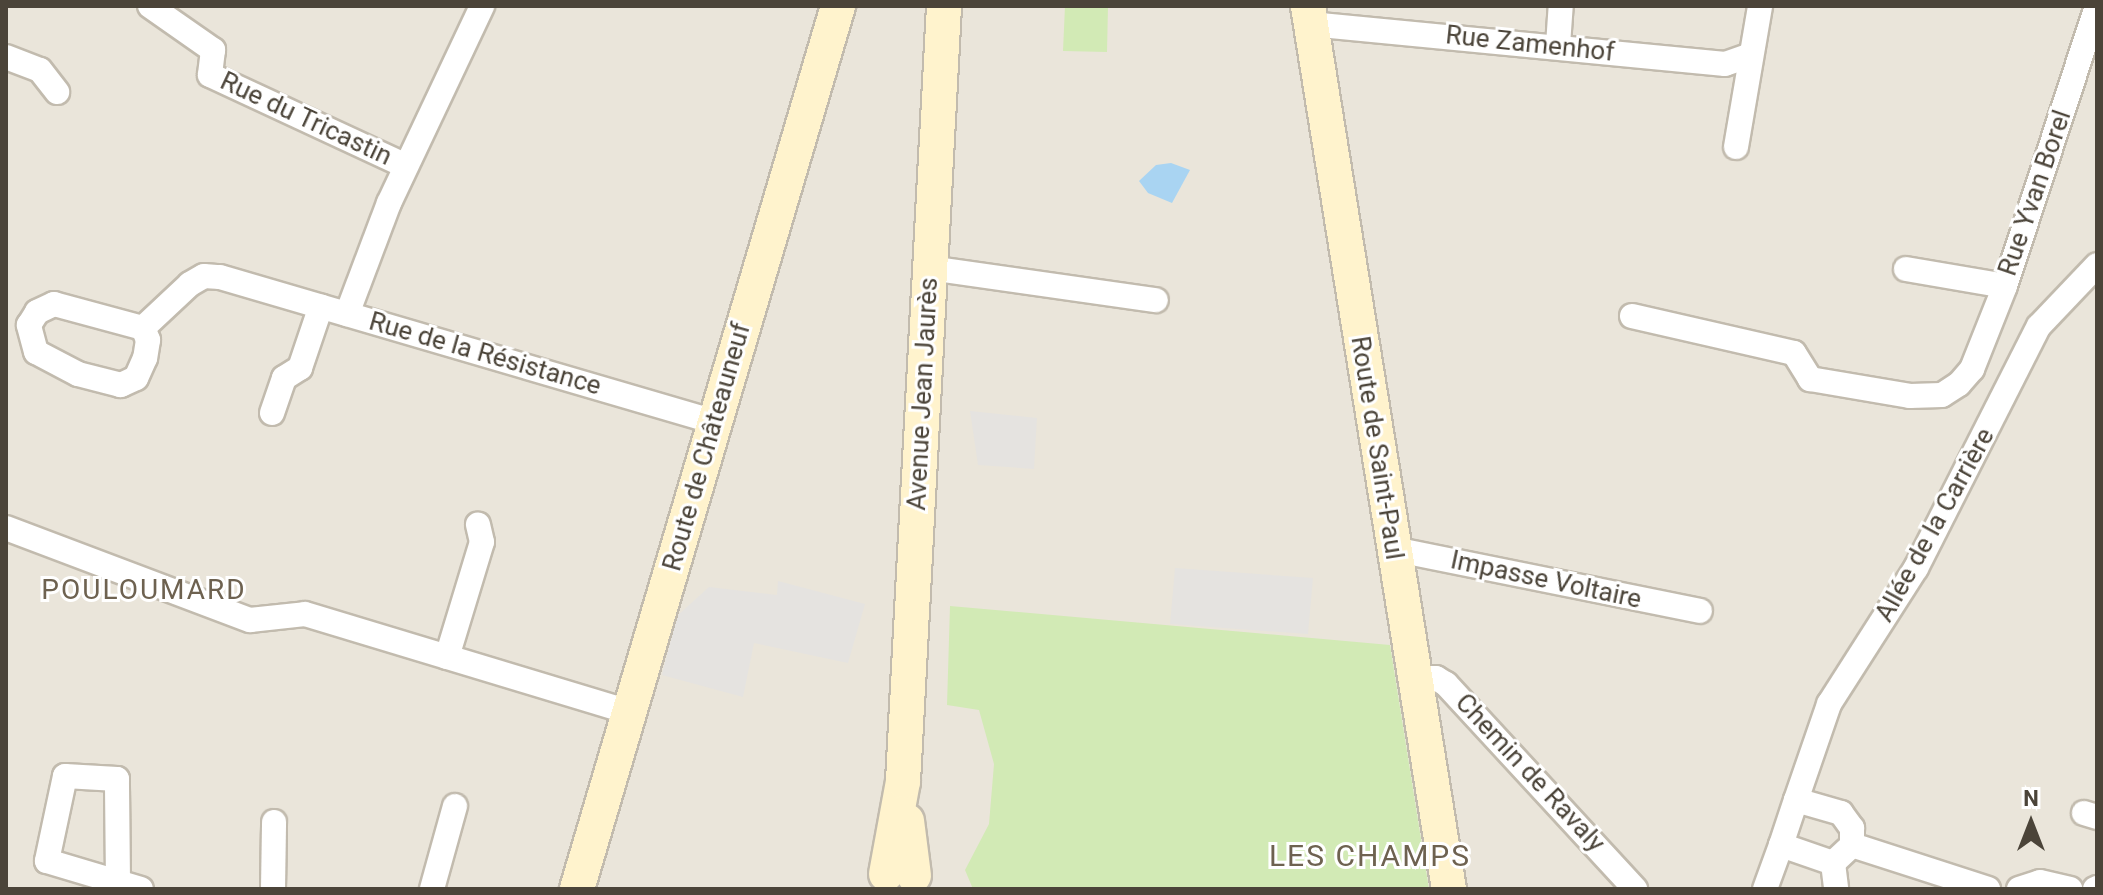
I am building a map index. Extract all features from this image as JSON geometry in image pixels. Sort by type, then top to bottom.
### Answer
[{"type":"main road","name":"Route de Châteauneuf","points":[[585,887],[629,712],[838,6]]},
{"type":"main road","name":"Avenue Jean Jaurès","points":[[899,882],[944,6]]},
{"type":"main road","name":"Route de Saint-Paul","points":[[1309,15],[1449,889]]},
{"type":"street","name":"Rue du Tricastin","points":[[150,6],[213,50],[210,75],[406,166]]},
{"type":"street","name":"Rue de la Résistance","points":[[482,6],[406,166],[347,314],[715,422]]},
{"type":"street","points":[[1558,45],[1561,6]]},
{"type":"street","points":[[1736,147],[1748,56],[1757,42],[1760,6]]},
{"type":"street","name":"Rue Yvan Borel","points":[[1906,269],[2005,286],[2097,6]]},
{"type":"street","name":"Rue Zamenhof","points":[[1309,15],[1725,64],[1748,56]]},
{"type":"street","points":[[6,57],[40,70],[57,92]]},
{"type":"street","name":"Allée de la Carrière","points":[[1765,889],[1829,704],[1916,568],[2039,326],[2097,265]]},
{"type":"street","points":[[930,268],[1156,300]]},
{"type":"street","points":[[143,328],[204,276],[347,314]]},
{"type":"street","points":[[1632,316],[1794,353],[1810,379],[1888,394],[1942,395],[1972,369],[2005,286]]},
{"type":"street","points":[[54,304],[143,328],[148,340],[145,358],[136,378],[121,385],[78,374],[36,352],[29,325],[37,312],[54,304]]},
{"type":"street","points":[[272,413],[284,378],[300,368],[321,306]]},
{"type":"street","points":[[447,657],[482,542],[478,524]]},
{"type":"street","points":[[6,528],[250,620],[305,614],[629,712]]},
{"type":"street","name":"Impasse Voltaire","points":[[1393,549],[1700,611]]},
{"type":"street","name":"Chemin de Ravaly","points":[[1414,678],[1436,678],[1446,684],[1635,889]]},
{"type":"street","points":[[65,776],[117,779],[130,885],[47,861],[65,776]]},
{"type":"street","points":[[1796,800],[1841,813],[1852,828],[1852,845],[1833,863]]},
{"type":"street","points":[[432,889],[455,806]]},
{"type":"street","points":[[273,889],[274,822]]},
{"type":"street","points":[[1781,845],[1833,863]]},
{"type":"street","points":[[1852,845],[1988,889]]},
{"type":"street","points":[[1833,863],[1836,889]]},
{"type":"street","points":[[2019,889],[2040,882],[2070,889]]},
{"type":"shaded area","points":[[6,6],[2097,6],[2097,889],[6,889]]},
{"type":"shaded area","points":[[970,411],[1037,418],[1034,469],[978,465]]},
{"type":"shaded area","points":[[1175,568],[1313,578],[1308,634],[1170,624]]},
{"type":"shaded area","points":[[778,581],[865,604],[848,663],[754,643],[743,697],[662,675],[677,616],[709,587],[777,595]]},
{"type":"green space","points":[[1065,6],[1108,6],[1107,52],[1063,51]]},
{"type":"green space","points":[[950,606],[1390,645],[1429,889],[973,889],[965,870],[989,824],[994,764],[979,710],[947,705]]},
{"type":"water","points":[[1171,163],[1190,170],[1172,203],[1148,193],[1139,181],[1156,165]]},
{"type":"district","name":"POULOUMARD","points":[[144,590]]},
{"type":"district","name":"LES CHAMPS","points":[[1370,856]]}]
